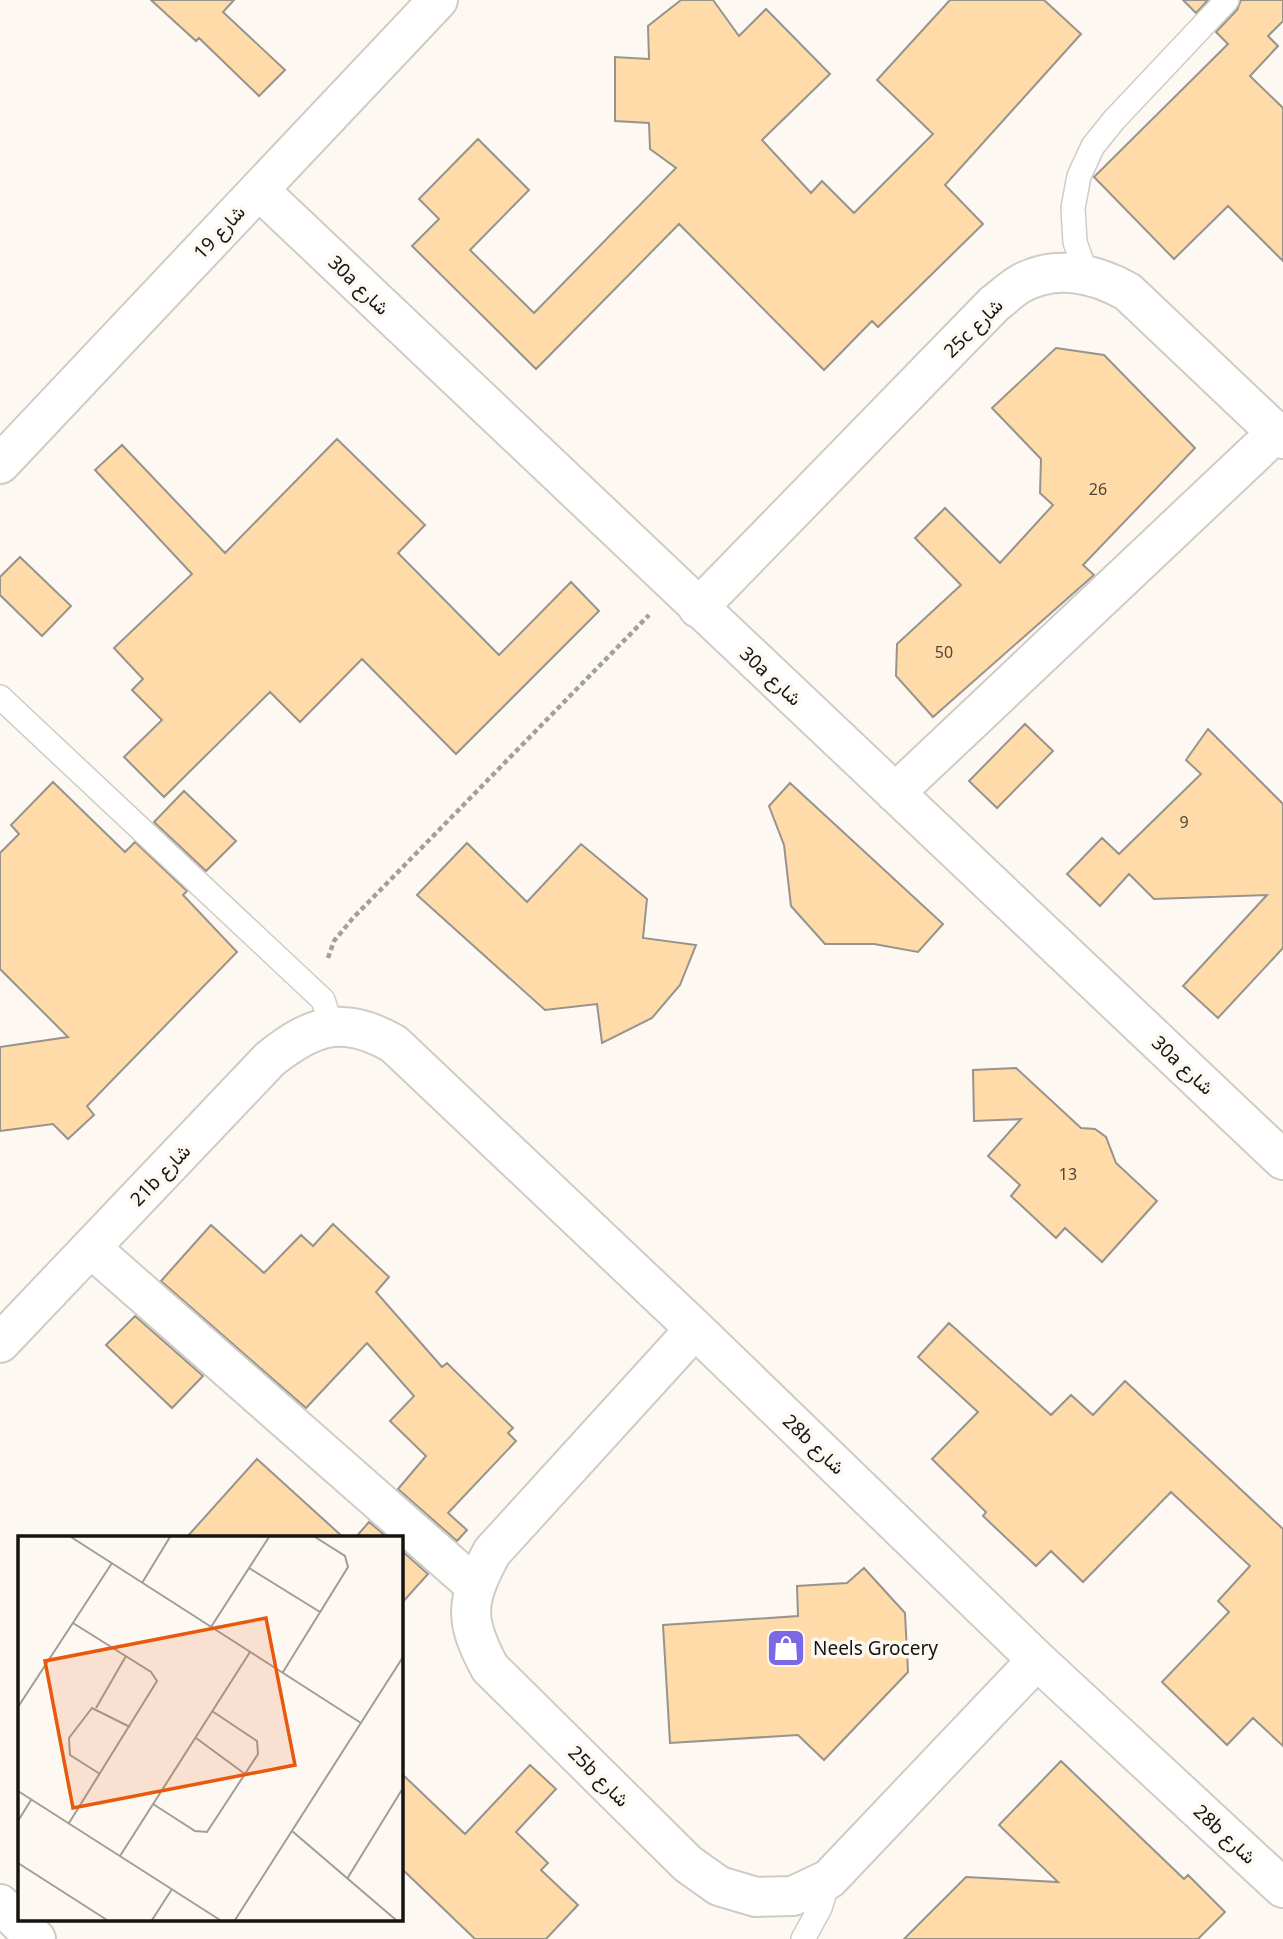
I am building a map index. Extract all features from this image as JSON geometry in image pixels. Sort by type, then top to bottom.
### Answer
[{"type":"street","name":"شارع 19","points":[[0,464],[438,0]]},
{"type":"street","name":"30a شارع","points":[[259,190],[1283,1160]]},
{"type":"street","name":"25c شارع","points":[[687,597],[994,304],[1020,284],[1052,273],[1086,273],[1128,292],[1280,436]]},
{"type":"street","points":[[895,793],[1280,436]]},
{"type":"street","name":"21b شارع","points":[[0,1343],[270,1059],[309,1033],[328,1014]]},
{"type":"street","name":"28b شارع","points":[[328,1014],[375,1033],[394,1044],[695,1329],[1037,1660],[1283,1888]]},
{"type":"street","points":[[91,1248],[474,1585]]},
{"type":"street","name":"25b شارع","points":[[695,1329],[492,1552],[474,1585],[471,1615],[477,1644],[490,1668],[688,1864],[719,1886],[756,1897],[793,1896],[829,1879],[1037,1660]]},
{"type":"street","points":[[0,1904],[18,1922]]},
{"type":"street","points":[[19,1922],[36,1939]]},
{"type":"lane","points":[[1086,273],[1075,242],[1073,208],[1079,176],[1093,146],[1114,120],[1227,0]]},
{"type":"lane","points":[[0,697],[328,1014]]},
{"type":"lane","points":[[803,1939],[820,1908],[829,1879]]},
{"type":"path","points":[[328,1014],[324,970],[334,941],[353,918],[687,597]]},
{"type":"building","points":[[151,0],[234,0],[223,12],[285,70],[259,96],[199,38],[196,41]]},
{"type":"building","points":[[681,0],[713,0],[739,36],[766,9],[830,74],[762,140],[811,193],[822,181],[854,213],[933,134],[877,80],[950,0],[1044,0],[1081,34],[945,185],[983,224],[878,327],[872,321],[824,370],[679,224],[536,369],[412,246],[439,219],[419,199],[478,139],[529,190],[470,250],[534,313],[676,168],[650,149],[649,123],[615,121],[615,57],[649,59],[648,26]]},
{"type":"building","points":[[1183,0],[1208,0],[1196,13]]},
{"type":"building","points":[[1241,0],[1283,0],[1283,21],[1268,36],[1278,46],[1250,76],[1283,108],[1283,261],[1228,206],[1174,259],[1094,177],[1228,44],[1216,32],[1237,10]]},
{"type":"building","points":[[1056,348],[1104,355],[1195,448],[1083,565],[1094,575],[933,717],[896,676],[897,644],[961,585],[915,538],[945,508],[1000,563],[1053,505],[1040,493],[1041,459],[992,408]]},
{"type":"building","points":[[337,439],[425,525],[398,553],[499,655],[571,582],[599,611],[456,754],[362,659],[300,722],[270,692],[164,797],[124,757],[162,720],[132,690],[143,679],[114,648],[192,574],[95,470],[122,445],[225,553]]},
{"type":"building","points":[[20,557],[71,606],[42,636],[0,595],[0,577]]},
{"type":"building","points":[[1025,724],[1053,751],[997,808],[969,781]]},
{"type":"building","points":[[1208,729],[1283,804],[1283,948],[1218,1018],[1183,986],[1267,895],[1154,899],[1129,874],[1100,906],[1067,874],[1102,838],[1119,854],[1201,774],[1186,760]]},
{"type":"building","points":[[53,782],[125,852],[135,842],[187,891],[183,895],[237,952],[87,1106],[94,1115],[68,1139],[53,1124],[0,1131],[0,1047],[68,1037],[0,969],[0,853],[19,834],[11,825]]},
{"type":"building","points":[[790,783],[943,924],[918,952],[874,944],[825,944],[791,906],[784,845],[769,806]]},
{"type":"building","points":[[184,791],[236,841],[206,871],[154,822]]},
{"type":"building","points":[[467,843],[527,902],[581,844],[647,899],[643,938],[696,945],[680,985],[652,1018],[602,1043],[597,1004],[545,1010],[417,895]]},
{"type":"building","points":[[1016,1068],[1081,1128],[1095,1129],[1106,1137],[1116,1163],[1157,1201],[1102,1262],[1065,1228],[1056,1238],[1011,1196],[1020,1185],[988,1156],[1021,1119],[974,1121],[973,1070]]},
{"type":"building","points":[[333,1224],[389,1277],[376,1292],[442,1367],[447,1363],[513,1428],[508,1433],[516,1441],[448,1513],[467,1530],[457,1541],[398,1489],[426,1456],[390,1421],[414,1396],[367,1343],[306,1408],[161,1281],[211,1225],[264,1273],[301,1235],[313,1246]]},
{"type":"building","points":[[135,1316],[203,1376],[172,1408],[106,1345]]},
{"type":"building","points":[[949,1323],[1051,1415],[1071,1395],[1093,1415],[1125,1381],[1283,1529],[1283,1746],[1253,1718],[1227,1745],[1162,1682],[1229,1612],[1218,1601],[1250,1566],[1171,1492],[1083,1582],[1051,1551],[1036,1566],[983,1516],[986,1512],[932,1459],[978,1412],[918,1357]]},
{"type":"building","points":[[257,1459],[342,1536],[188,1536]]},
{"type":"building","points":[[369,1522],[386,1536],[357,1536]]},
{"type":"building","points":[[402,1551],[428,1574],[402,1603]]},
{"type":"building","name":"Neels Grocery","points":[[864,1568],[905,1613],[908,1672],[824,1760],[798,1735],[670,1743],[663,1625],[798,1616],[797,1586],[847,1583]]},
{"type":"building","points":[[1061,1761],[1184,1879],[1188,1875],[1225,1912],[1198,1939],[904,1939],[966,1877],[1058,1882],[999,1825]]},
{"type":"building","points":[[530,1765],[556,1789],[516,1832],[548,1863],[541,1870],[578,1905],[546,1939],[475,1939],[402,1869],[402,1774],[465,1834]]},
{"type":"place","name":"Neels Grocery","points":[[786,1648]]}]
